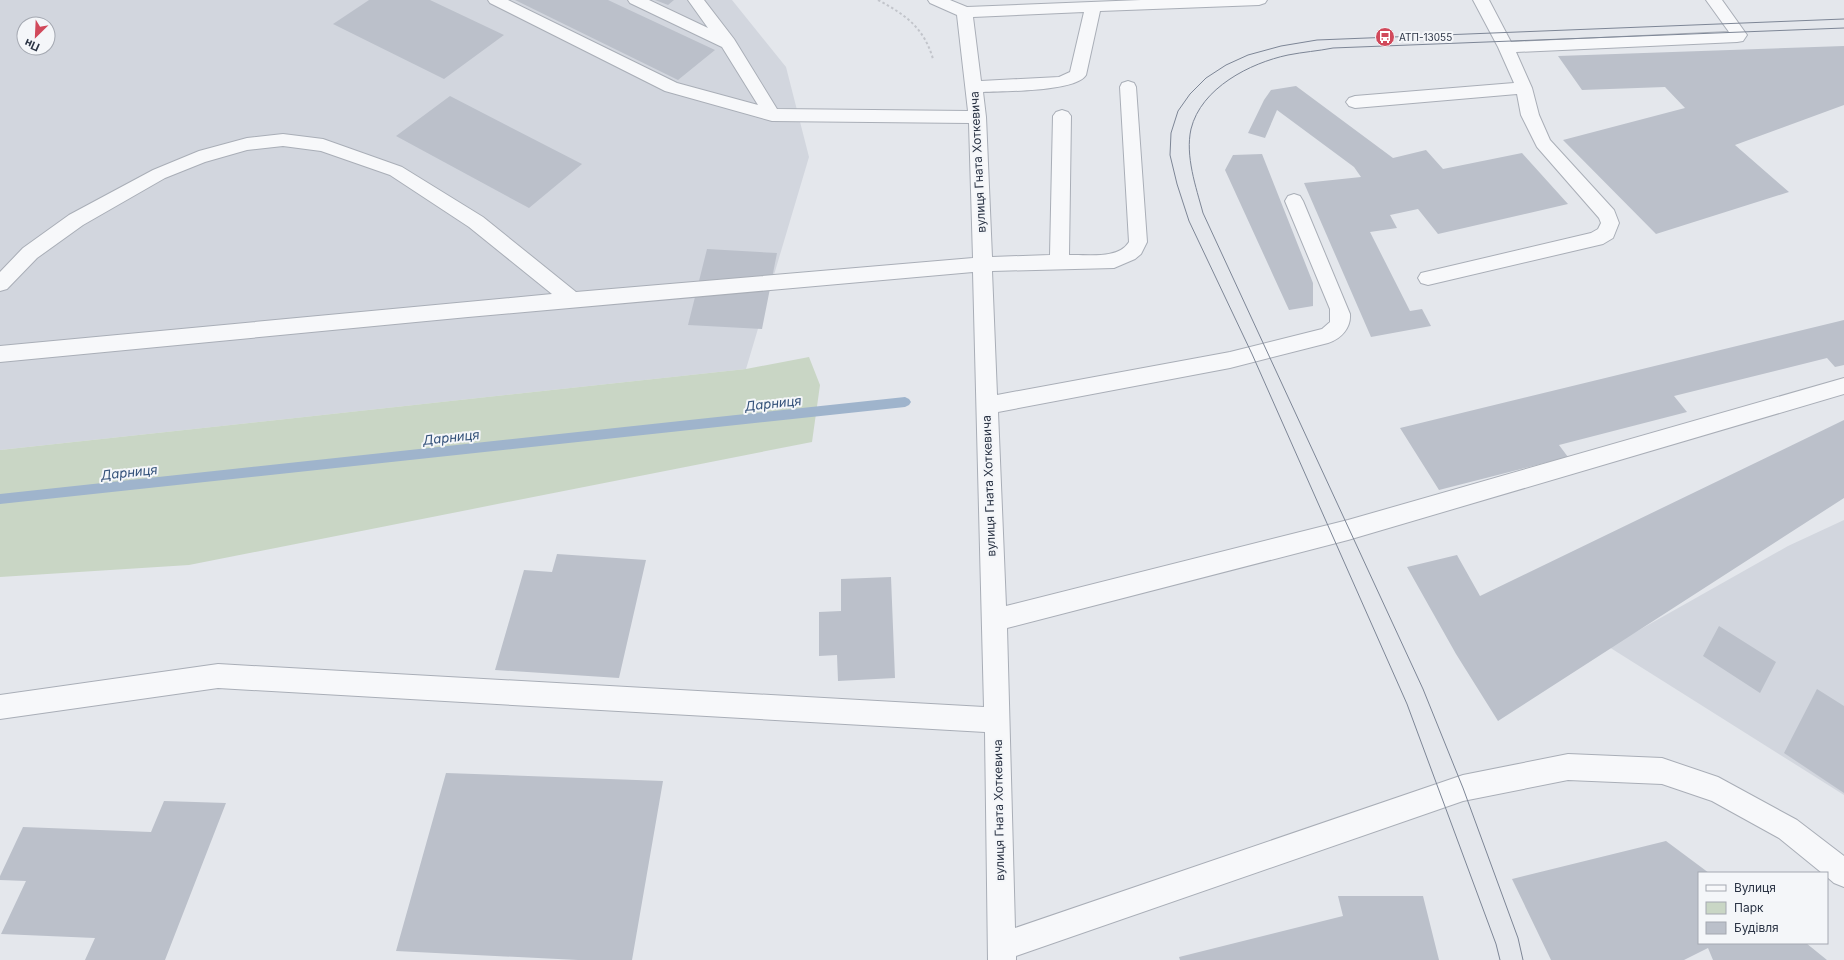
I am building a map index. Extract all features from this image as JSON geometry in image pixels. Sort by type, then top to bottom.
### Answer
[{"type":"street","points":[[496,0],[671,87],[772,115],[977,117]]},
{"type":"street","points":[[636,0],[728,43]]},
{"type":"street","points":[[696,0],[728,43],[772,115]]},
{"type":"street","points":[[936,0],[964,12],[1020,5],[1093,7],[1259,0]]},
{"type":"street","points":[[1428,278],[1596,239],[1606,233],[1610,223],[1607,215],[1544,143],[1530,115],[1524,88],[1506,47],[1481,0]]},
{"type":"street","points":[[1506,47],[1737,37],[1739,35],[1714,0]]},
{"type":"street","points":[[974,87],[1059,82],[1078,75],[1093,7]]},
{"type":"street","name":"вулиця Гната Хоткевича","points":[[964,12],[977,117],[998,720],[1002,953]]},
{"type":"street","points":[[0,354],[571,300],[982,264],[1059,261],[1114,261],[1126,257],[1134,251],[1138,242],[1128,87]]},
{"type":"street","points":[[1355,102],[1524,88]]},
{"type":"street","points":[[1059,261],[1062,116]]},
{"type":"street","points":[[0,284],[30,253],[76,220],[159,174],[199,157],[247,144],[283,140],[323,145],[396,171],[476,222],[571,300]]},
{"type":"street","points":[[986,406],[1230,360],[1328,335],[1337,328],[1342,319],[1340,309],[1294,201]]},
{"type":"street","points":[[995,620],[1348,530],[1844,386]]},
{"type":"street","points":[[0,707],[218,676],[998,720]]},
{"type":"street","points":[[1002,953],[1463,788],[1568,767],[1662,771],[1718,790],[1788,829],[1844,873]]},
{"type":"path","points":[[878,0],[910,20],[923,33],[931,48],[933,59]]},
{"type":"shaded area","points":[[0,0],[732,0],[786,67],[809,157],[746,369],[0,450]]},
{"type":"shaded area","points":[[1844,520],[1844,795],[1609,647],[1788,546]]},
{"type":"green space","points":[[809,357],[820,385],[812,442],[189,565],[0,577],[0,450],[746,369]]},
{"type":"building","points":[[369,0],[430,0],[504,35],[444,79],[333,24]]},
{"type":"building","points":[[515,0],[608,0],[715,50],[678,80]]},
{"type":"building","points":[[655,0],[674,0],[668,5]]},
{"type":"building","points":[[1844,46],[1844,105],[1735,145],[1789,192],[1656,234],[1563,140],[1685,108],[1665,87],[1582,90],[1558,56]]},
{"type":"building","points":[[1296,86],[1393,158],[1426,150],[1443,169],[1522,153],[1568,204],[1438,234],[1418,209],[1390,215],[1397,228],[1370,232],[1410,311],[1422,309],[1431,326],[1371,337],[1304,183],[1361,177],[1354,167],[1277,110],[1265,138],[1248,133],[1264,100],[1271,90]]},
{"type":"building","points":[[450,96],[582,164],[529,208],[396,136]]},
{"type":"building","points":[[1262,154],[1313,283],[1313,306],[1289,310],[1225,170],[1233,155]]},
{"type":"building","points":[[707,249],[777,253],[762,329],[688,325]]},
{"type":"building","points":[[1844,320],[1844,365],[1835,367],[1827,358],[1674,396],[1687,412],[1559,445],[1568,457],[1439,490],[1400,428]]},
{"type":"building","points":[[1844,420],[1844,498],[1498,721],[1456,654],[1407,567],[1457,555],[1480,596]]},
{"type":"building","points":[[557,554],[646,560],[619,678],[495,670],[524,570],[552,572]]},
{"type":"building","points":[[891,577],[895,678],[838,681],[837,655],[819,656],[819,612],[841,611],[841,579]]},
{"type":"building","points":[[1719,626],[1776,662],[1760,693],[1703,656]]},
{"type":"building","points":[[1817,689],[1844,706],[1844,793],[1784,753]]},
{"type":"building","points":[[446,773],[663,781],[632,960],[578,960],[396,951]]},
{"type":"building","points":[[164,801],[226,803],[165,960],[85,960],[95,938],[1,934],[26,881],[0,880],[0,876],[23,827],[151,832]]},
{"type":"building","points":[[1666,841],[1708,872],[1698,872],[1698,944],[1807,944],[1827,960],[1713,960],[1708,948],[1684,960],[1551,960],[1512,879]]},
{"type":"building","points":[[1338,896],[1423,896],[1439,960],[1180,960],[1179,957],[1343,916]]},
{"type":"waterway","name":"Дарниця","points":[[0,499],[905,402]]},
{"type":"tram line","points":[[1500,960],[1496,944],[1407,704],[1252,354],[1189,221],[1177,184],[1170,155],[1171,133],[1178,111],[1190,94],[1206,78],[1226,65],[1248,55],[1281,46],[1317,40],[1844,19]]},
{"type":"tram line","points":[[1523,960],[1518,938],[1463,788],[1423,689],[1203,213],[1192,171],[1189,150],[1191,129],[1196,114],[1205,101],[1216,90],[1243,71],[1258,64],[1288,55],[1333,48],[1844,28]]},
{"type":"place","name":"АТП-13055","points":[[1385,37]]}]
